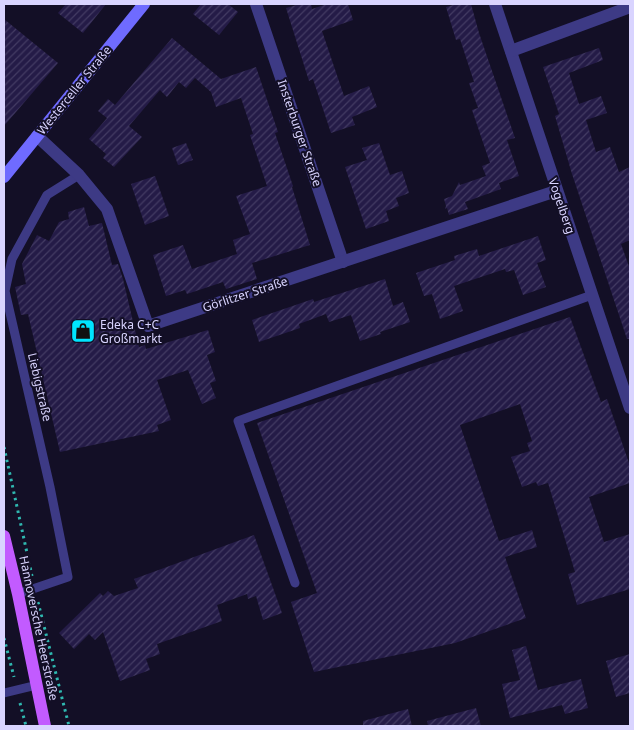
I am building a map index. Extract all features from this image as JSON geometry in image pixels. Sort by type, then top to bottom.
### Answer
[{"type":"main road","name":"Hannoversche Heerstraße","points":[[4,536],[46,726]]},
{"type":"street","name":"Westerceller Straße","points":[[4,177],[144,4]]},
{"type":"street","name":"Insterburger Straße","points":[[256,4],[343,262]]},
{"type":"street","name":"Vogelberg","points":[[495,4],[630,408]]},
{"type":"street","points":[[512,51],[630,7]]},
{"type":"street","name":"Görlitzer Straße","points":[[36,136],[79,175],[108,208],[148,326],[556,191]]},
{"type":"lane","name":"Liebigstraße","points":[[18,594],[68,577],[50,487],[5,291],[12,259],[47,195],[79,175]]},
{"type":"lane","points":[[294,583],[238,421],[592,295]]},
{"type":"lane","points":[[4,693],[37,685]]},
{"type":"path","points":[[4,447],[34,588],[69,726]]},
{"type":"building","points":[[66,4],[106,4],[83,33],[58,13]]},
{"type":"building","points":[[201,4],[228,4],[238,12],[219,35],[193,14]]},
{"type":"building","points":[[300,4],[311,4],[312,9],[327,4],[348,4],[353,20],[322,31],[344,96],[369,86],[377,107],[352,117],[355,125],[331,133],[313,79],[309,81],[286,8]]},
{"type":"building","points":[[457,4],[471,4],[515,138],[507,140],[519,176],[499,183],[501,189],[465,202],[468,209],[449,215],[447,208],[445,209],[444,199],[452,196],[459,182],[460,185],[486,176],[482,166],[490,163],[472,110],[478,108],[469,83],[474,82],[460,39],[456,40],[446,7]]},
{"type":"building","points":[[4,19],[58,63],[4,126]]},
{"type":"building","points":[[172,38],[221,79],[256,67],[278,132],[275,133],[310,245],[252,263],[257,279],[226,289],[223,282],[187,294],[185,290],[166,296],[153,255],[183,245],[192,269],[237,254],[233,240],[250,234],[236,196],[267,186],[250,135],[253,134],[241,98],[216,107],[211,92],[195,78],[186,88],[179,82],[167,97],[160,90],[129,126],[142,137],[114,167],[103,158],[106,154],[89,139],[107,118],[98,111],[108,99],[115,105]]},
{"type":"building","points":[[599,48],[603,60],[569,73],[579,104],[601,96],[607,113],[586,120],[596,152],[610,147],[619,172],[630,167],[630,240],[621,244],[630,269],[630,339],[627,339],[572,174],[555,116],[559,114],[543,67]]},
{"type":"building","points":[[186,143],[193,160],[178,165],[172,148]]},
{"type":"building","points":[[379,143],[390,175],[402,171],[409,193],[396,198],[399,206],[386,211],[389,221],[366,229],[345,167],[367,160],[362,148]]},
{"type":"building","points":[[155,176],[169,216],[145,225],[131,184]]},
{"type":"building","name":"Edeka C+C Großmarkt","points":[[84,207],[89,226],[102,223],[112,265],[118,264],[123,279],[139,347],[145,345],[146,349],[208,330],[215,352],[207,355],[216,381],[210,383],[216,398],[202,404],[188,370],[157,380],[171,420],[157,425],[159,431],[60,452],[28,314],[21,315],[15,287],[26,284],[22,264],[37,235],[49,241],[59,222],[69,219],[68,212]]},
{"type":"building","points":[[538,236],[546,260],[537,263],[546,287],[523,295],[514,270],[506,272],[505,269],[454,286],[463,311],[440,319],[432,294],[424,296],[416,273],[455,260],[454,256],[477,249],[479,256]]},
{"type":"building","points":[[385,279],[393,306],[403,302],[410,322],[360,341],[351,315],[329,322],[326,314],[299,324],[300,328],[259,342],[252,320],[313,299],[314,302]]},
{"type":"building","points":[[570,317],[601,402],[607,399],[630,466],[630,483],[589,497],[604,542],[630,534],[630,589],[577,605],[568,574],[575,572],[548,483],[538,486],[536,482],[522,487],[511,457],[530,451],[527,443],[532,441],[520,404],[460,425],[499,541],[532,530],[537,547],[505,557],[526,618],[455,643],[314,672],[291,602],[317,593],[257,423]]},
{"type":"building","points":[[254,535],[282,613],[263,620],[256,596],[248,599],[247,594],[217,605],[222,621],[157,644],[160,654],[146,659],[150,670],[120,681],[103,632],[95,640],[89,634],[74,649],[59,633],[100,593],[103,596],[108,591],[114,596],[138,588],[134,579]]},
{"type":"building","points":[[526,646],[538,690],[581,679],[588,708],[565,714],[562,705],[510,718],[502,684],[520,680],[512,650]]},
{"type":"building","points":[[630,654],[630,693],[616,697],[606,661]]},
{"type":"building","points":[[476,708],[481,726],[428,726],[427,721]]},
{"type":"building","points":[[408,709],[412,726],[363,726],[363,721]]},
{"type":"place","name":"Edeka C+C Großmarkt","points":[[83,331]]}]
